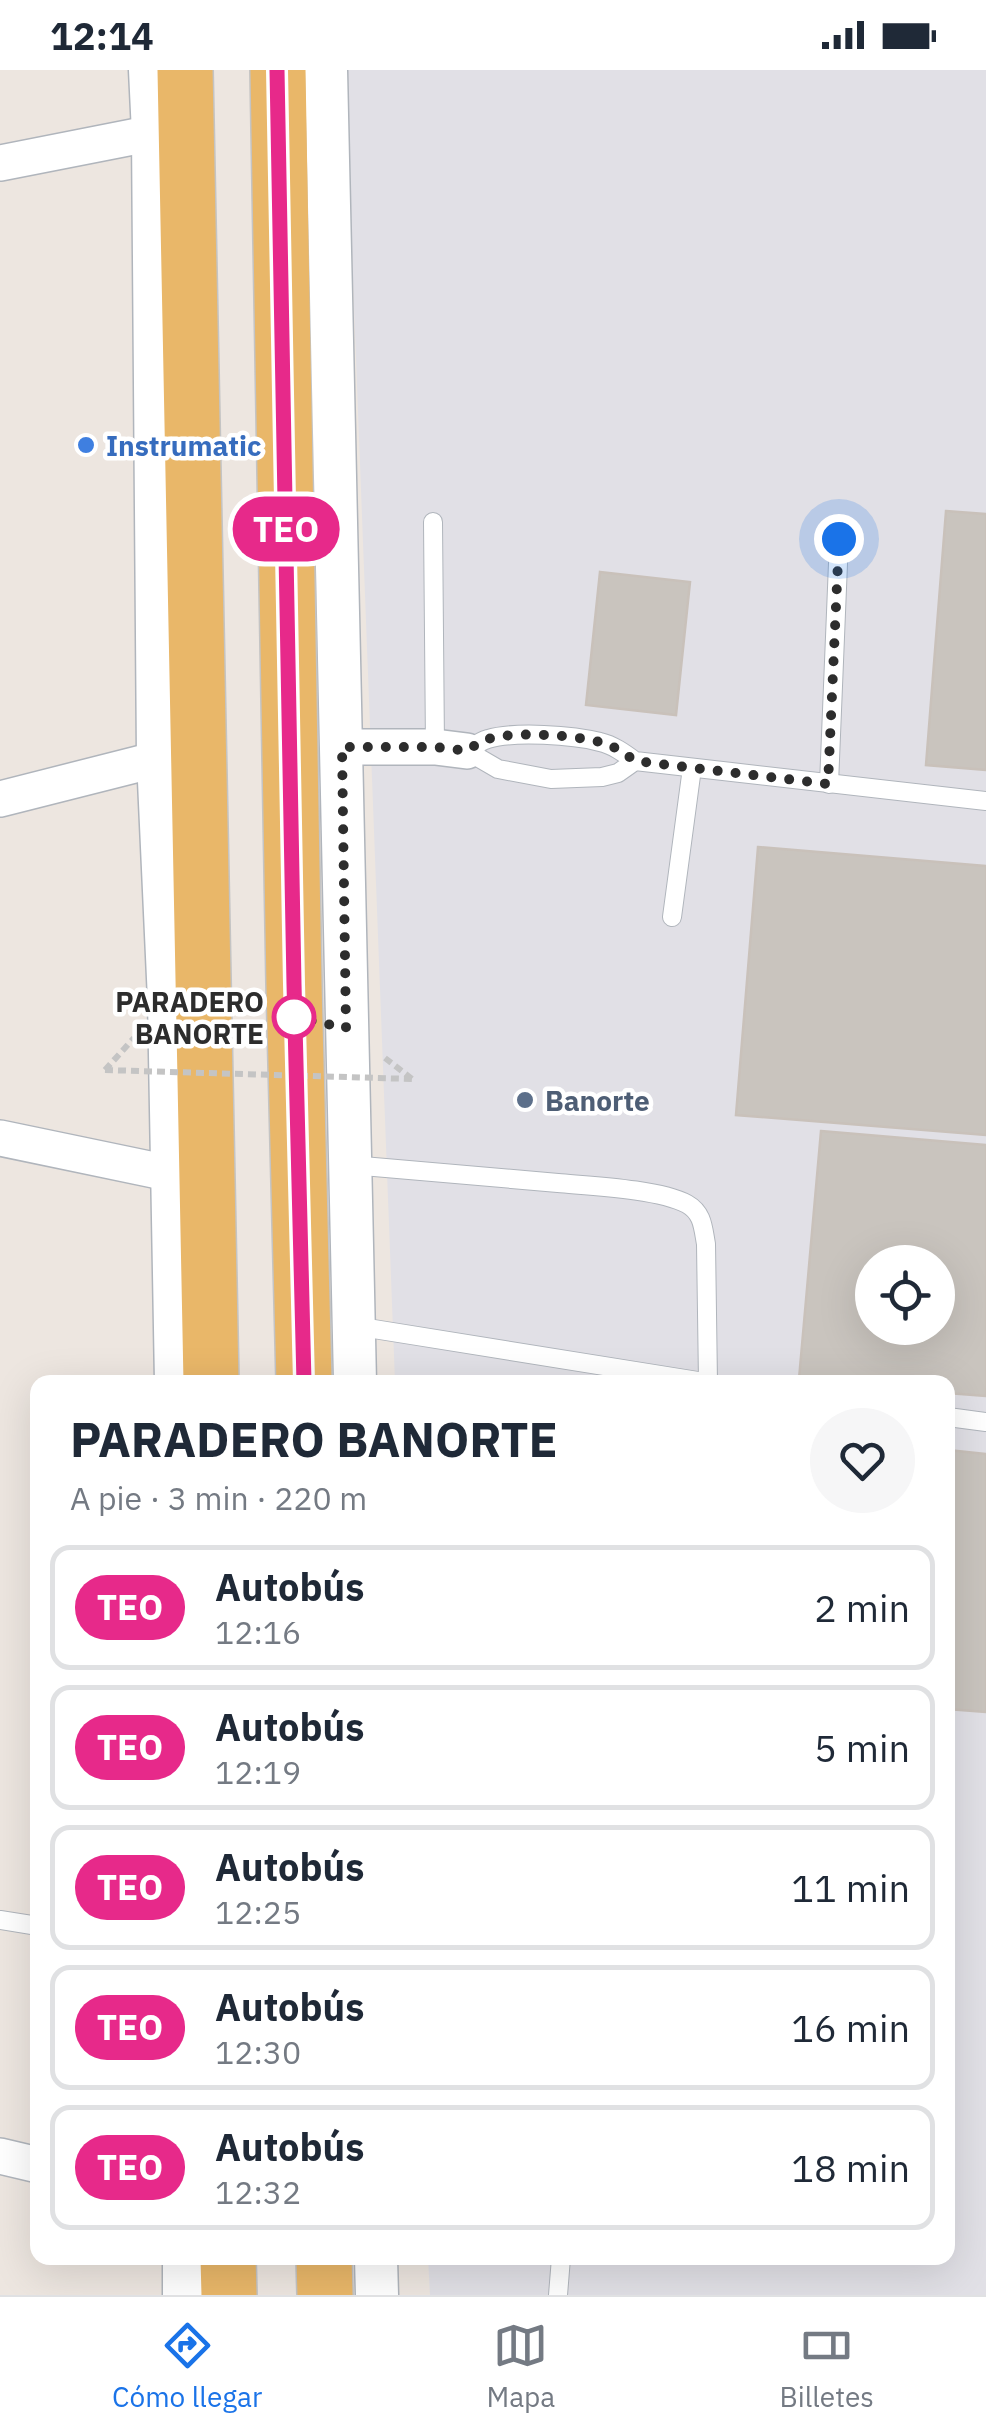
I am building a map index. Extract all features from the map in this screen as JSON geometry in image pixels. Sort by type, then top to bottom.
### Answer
[{"type":"main road","points":[[185,70],[211,1375]]},
{"type":"main road","points":[[278,70],[304,1375]]},
{"type":"main road","points":[[228,2265],[229,2295]]},
{"type":"main road","points":[[324,2265],[324,2295]]},
{"type":"street","points":[[150,70],[158,759],[176,1375]]},
{"type":"street","points":[[326,70],[355,1375]]},
{"type":"street","points":[[0,162],[153,132]]},
{"type":"street","points":[[342,747],[451,749]]},
{"type":"street","points":[[0,799],[158,759]]},
{"type":"street","points":[[0,1138],[173,1174]]},
{"type":"street","points":[[0,2156],[30,2163]]},
{"type":"street","points":[[184,2265],[184,2295]]},
{"type":"street","points":[[376,2265],[377,2295]]},
{"type":"lane","points":[[433,522],[451,749]]},
{"type":"lane","points":[[828,784],[839,539]]},
{"type":"lane","points":[[451,749],[502,735],[549,736],[601,742],[635,761],[986,801]]},
{"type":"lane","points":[[451,749],[498,769],[551,779],[602,777],[618,773],[635,761]]},
{"type":"lane","points":[[672,917],[692,768]]},
{"type":"lane","points":[[350,1165],[603,1186],[671,1198],[688,1205],[697,1211],[706,1244],[706,1375]]},
{"type":"lane","points":[[354,1326],[662,1375]]},
{"type":"lane","points":[[955,1417],[986,1422]]},
{"type":"lane","points":[[0,1920],[30,1925]]},
{"type":"lane","points":[[558,2295],[560,2265]]},
{"type":"path","points":[[105,1070],[412,1079]]},
{"type":"shaded area","points":[[345,70],[986,70],[986,2295],[430,2295],[428,2265],[955,2265],[955,1375],[395,1375]]},
{"type":"building","points":[[946,511],[986,514],[986,770],[926,765]]},
{"type":"building","points":[[600,572],[690,582],[676,715],[586,705]]},
{"type":"building","points":[[758,847],[986,866],[986,1135],[736,1115]]},
{"type":"building","points":[[821,1131],[986,1145],[986,1396],[955,1394],[955,1375],[799,1375]]},
{"type":"building","points":[[955,1451],[986,1454],[986,1712],[955,1710]]},
{"type":"bus line","name":"TEO","points":[[277,70],[304,1375]]},
{"type":"place","name":"Instrumatic","points":[[86,445]]},
{"type":"place","name":"PARADERO BANORTE","points":[[294,1017]]},
{"type":"place","name":"Banorte","points":[[525,1100]]},
{"type":"route","points":[[294,1017],[346,1028],[342,747],[467,751],[482,740],[502,735],[549,736],[601,742],[635,761],[828,784],[839,539]]}]
